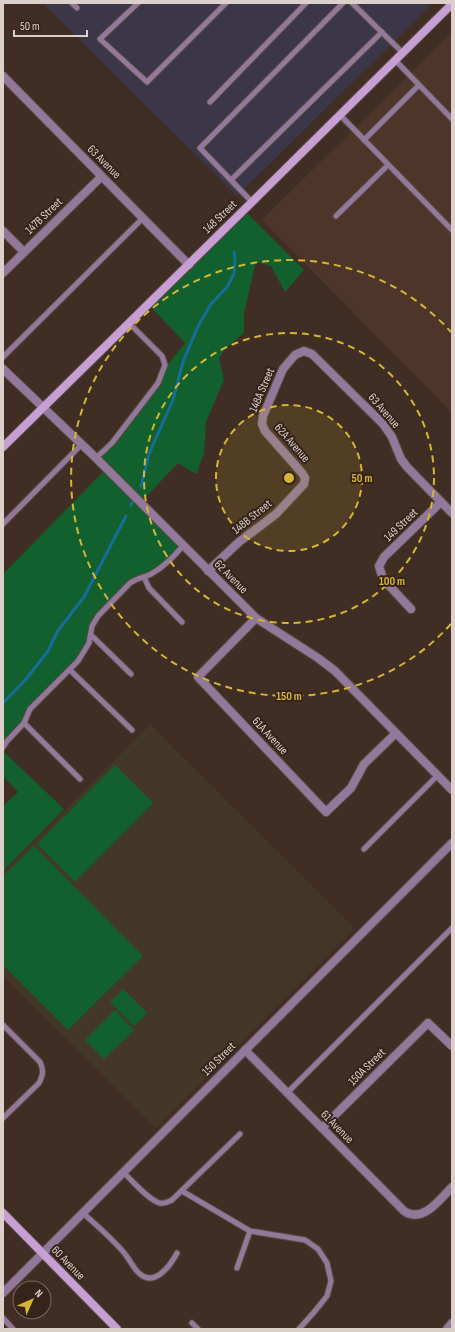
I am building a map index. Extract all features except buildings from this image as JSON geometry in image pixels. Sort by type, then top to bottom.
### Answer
[{"type":"main road","name":"148 Street","points":[[3,447],[452,4]]},
{"type":"main road","name":"60 Avenue","points":[[3,1213],[117,1329]]},
{"type":"street","name":"63 Avenue","points":[[3,76],[189,265]]},
{"type":"street","name":"147B Street","points":[[3,273],[101,177]]},
{"type":"street","points":[[3,231],[24,252]]},
{"type":"street","name":"63 Avenue","points":[[304,351],[312,354],[383,424],[392,437],[401,459],[407,467],[452,513]]},
{"type":"street","name":"148A Street","points":[[262,424],[265,409],[283,370],[295,355],[304,351]]},
{"type":"street","name":"62 Avenue","points":[[3,369],[96,458],[256,618],[318,658],[335,671],[452,790]]},
{"type":"street","name":"62A Avenue","points":[[262,424],[265,431],[298,467],[305,478]]},
{"type":"street","name":"148B Street","points":[[208,571],[239,542],[276,514],[304,484],[305,478]]},
{"type":"street","name":"149 Street","points":[[411,609],[383,579],[379,566],[384,557],[441,502]]},
{"type":"street","name":"61A Avenue","points":[[256,618],[198,677],[326,812],[351,788],[364,764],[396,732]]},
{"type":"street","name":"150 Street","points":[[3,1292],[124,1173],[452,843]]},
{"type":"street","name":"150A Street","points":[[322,1128],[428,1023],[452,1046]]},
{"type":"street","name":"61 Avenue","points":[[245,1050],[404,1211],[409,1214],[420,1215],[428,1211],[452,1187]]},
{"type":"street","points":[[447,1329],[452,1323]]},
{"type":"lane","points":[[72,3],[77,8]]},
{"type":"lane","points":[[138,3],[100,39],[147,82],[226,3]]},
{"type":"lane","points":[[210,102],[306,3]]},
{"type":"lane","points":[[252,202],[200,148],[343,3]]},
{"type":"lane","points":[[352,3],[403,53]]},
{"type":"lane","points":[[231,180],[382,32]]},
{"type":"lane","points":[[395,60],[452,120]]},
{"type":"lane","points":[[364,140],[419,85]]},
{"type":"lane","points":[[340,115],[452,230]]},
{"type":"lane","points":[[336,216],[388,164]]},
{"type":"lane","points":[[3,357],[143,218]]},
{"type":"lane","points":[[96,458],[112,443],[158,383],[165,365],[162,356],[129,323]]},
{"type":"lane","points":[[3,524],[81,445]]},
{"type":"lane","points":[[3,748],[7,741],[24,723],[30,709],[70,670],[84,651],[89,643],[92,626],[98,616],[130,583],[156,571],[183,546]]},
{"type":"lane","points":[[144,577],[150,588],[182,622]]},
{"type":"lane","points":[[91,634],[131,674]]},
{"type":"lane","points":[[70,670],[132,730]]},
{"type":"lane","points":[[24,723],[80,779]]},
{"type":"lane","points":[[364,849],[438,775]]},
{"type":"lane","points":[[287,1093],[452,928]]},
{"type":"lane","points":[[3,1025],[40,1062],[43,1067],[43,1073],[39,1083],[3,1118]]},
{"type":"lane","points":[[124,1173],[152,1200],[159,1203],[166,1203],[182,1191],[240,1134]]},
{"type":"lane","points":[[182,1191],[250,1230],[305,1240],[318,1249],[327,1263],[331,1281],[327,1296],[316,1311],[299,1329]]},
{"type":"lane","points":[[84,1213],[126,1254],[136,1271],[146,1278],[159,1276],[172,1262],[177,1253]]},
{"type":"lane","points":[[237,1268],[250,1230]]},
{"type":"lane","points":[[3,1318],[13,1329]]},
{"type":"lane","points":[[192,1323],[198,1329]]},
{"type":"shaded area","points":[[43,3],[433,3],[237,196]]},
{"type":"shaded area","points":[[452,32],[452,413],[262,220]]},
{"type":"shaded area","points":[[150,725],[354,928],[156,1128],[3,975],[3,872]]},
{"type":"green space","points":[[246,212],[304,270],[285,292],[271,266],[256,262],[244,313],[244,333],[227,347],[219,358],[224,380],[206,422],[204,454],[196,474],[178,463],[142,501],[180,546],[158,568],[149,573],[133,578],[128,582],[97,614],[86,643],[76,659],[28,708],[22,722],[3,743],[3,574],[109,466],[100,457],[114,446],[160,384],[167,366],[185,343],[151,307]]},
{"type":"green space","points":[[3,751],[64,809],[3,871],[3,806],[18,792],[3,776]]},
{"type":"green space","points":[[115,765],[153,803],[75,882],[37,844]]},
{"type":"green space","points":[[34,846],[143,956],[68,1030],[3,965],[3,876]]},
{"type":"green space","points":[[123,989],[147,1013],[134,1026],[110,1002]]},
{"type":"green space","points":[[115,1010],[134,1030],[104,1059],[85,1040]]},
{"type":"waterway","points":[[141,486],[149,454],[173,400],[183,362],[198,326],[211,304],[227,287],[234,274],[234,252]]},
{"type":"waterway","points":[[3,703],[27,678],[48,651],[57,632],[84,597],[126,516]]}]
